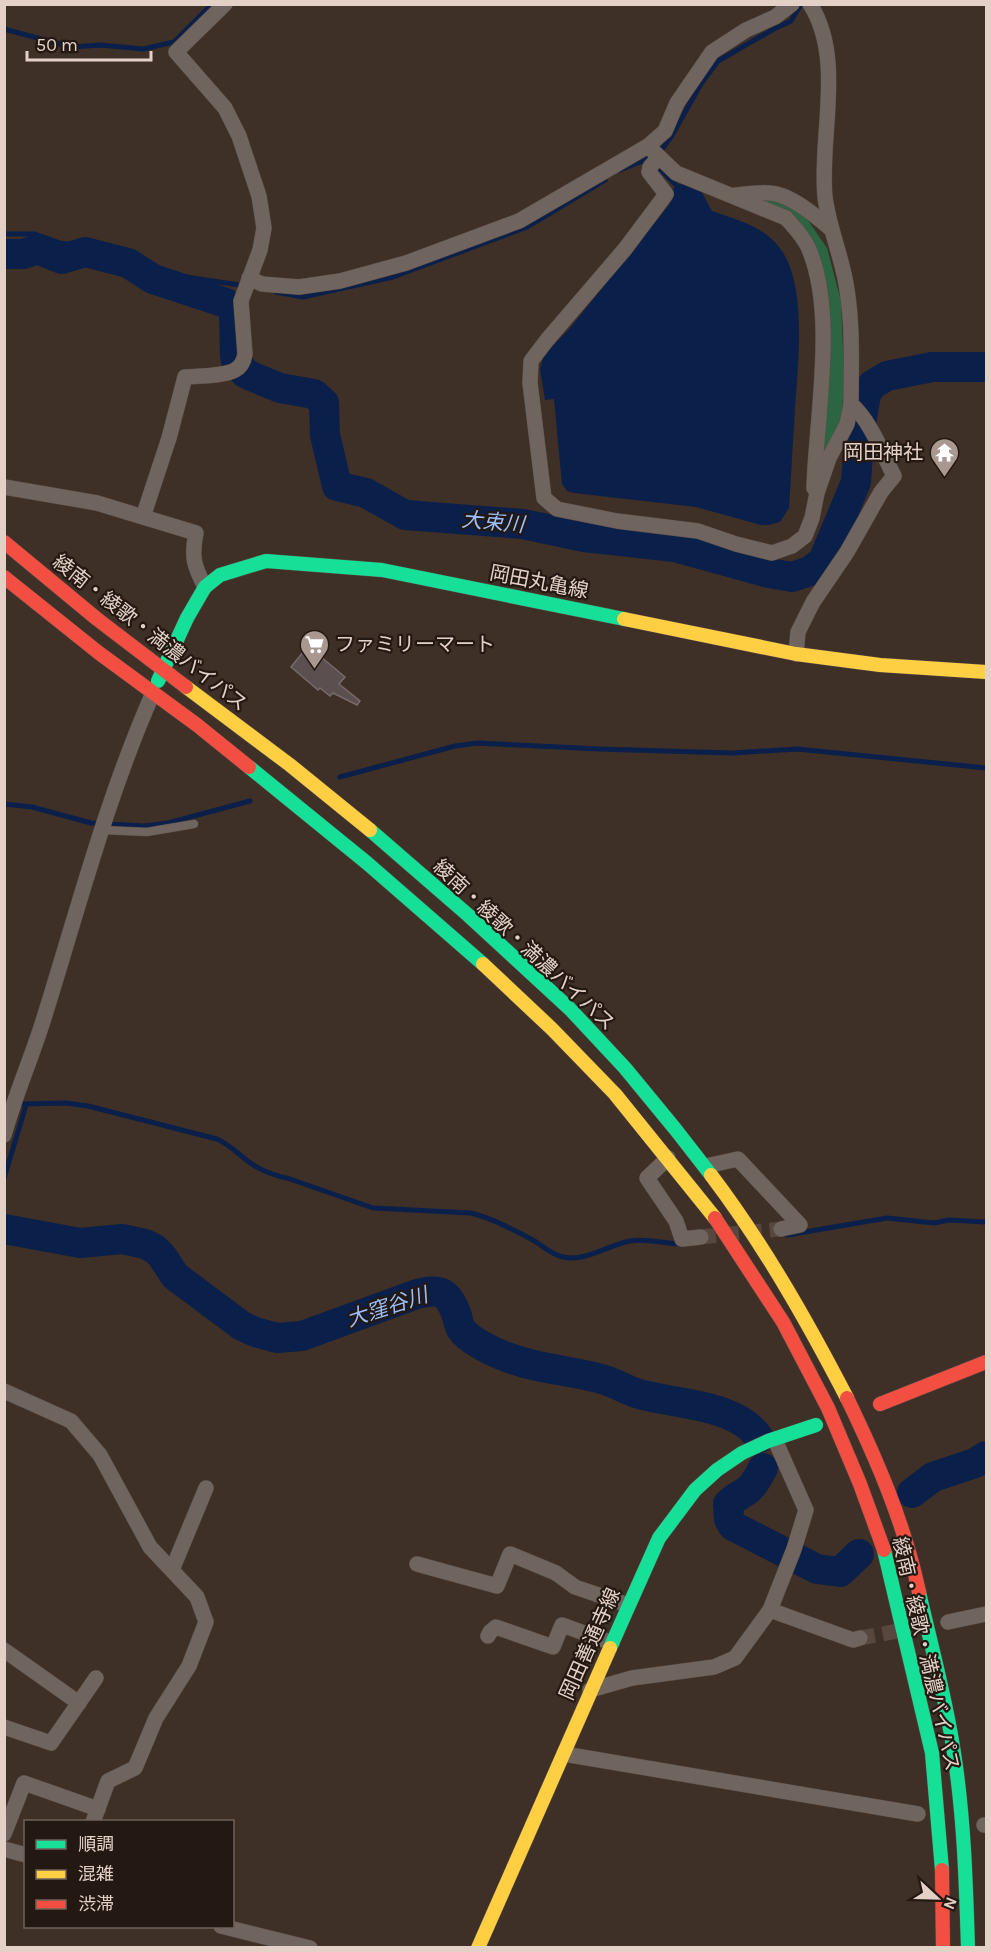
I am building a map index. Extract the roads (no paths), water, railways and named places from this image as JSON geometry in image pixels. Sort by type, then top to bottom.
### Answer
[{"type":"main road","name":"綾南・綾歌・満濃バイパス","points":[[4,542],[38,572],[382,840],[489,934],[568,1007],[633,1078],[706,1166],[739,1211],[804,1313],[853,1410],[882,1476],[910,1553],[939,1672],[954,1755],[962,1836],[968,1947]]},
{"type":"main road","name":"岡田丸亀線","points":[[153,693],[187,618],[205,587],[220,575],[266,561],[382,570],[796,654],[880,665],[987,672]]},
{"type":"main road","name":"綾南・綾歌・満濃バイパス","points":[[4,577],[197,725],[367,863],[471,953],[552,1029],[615,1094],[719,1222],[783,1322],[828,1408],[860,1484],[888,1560],[932,1754],[943,1880],[943,1947]]},
{"type":"main road","points":[[880,1404],[987,1362]]},
{"type":"main road","name":"岡田善通寺線","points":[[478,1947],[659,1538],[678,1509],[715,1472],[743,1452],[816,1425]]},
{"type":"street","points":[[143,518],[186,377],[240,366],[245,354],[241,301],[260,250],[264,228],[260,196],[239,136],[225,108],[176,52],[225,4]]},
{"type":"street","points":[[792,4],[775,17],[746,30],[712,52],[677,103],[654,156],[649,172],[666,194],[625,249],[531,362],[530,383],[544,498],[557,509],[617,521],[698,531],[772,553],[792,546],[805,536],[829,458],[854,407],[851,325],[847,289],[825,197],[828,69],[825,41],[816,13],[810,4]]},
{"type":"street","points":[[247,284],[300,287],[339,281],[406,263],[519,221],[654,156]]},
{"type":"street","points":[[654,156],[676,173],[786,218],[807,245],[814,265],[822,313],[822,359],[814,488],[818,493]]},
{"type":"street","points":[[732,195],[772,193],[810,211],[831,229]]},
{"type":"street","points":[[796,654],[798,632],[813,602],[847,552],[881,492],[894,476],[870,431],[854,407]]},
{"type":"street","points":[[4,488],[97,503],[196,533],[192,552],[196,570],[205,587]]},
{"type":"street","points":[[4,1135],[43,1021],[103,826],[153,693]]},
{"type":"street","points":[[668,1158],[647,1178],[676,1221],[682,1239],[701,1237]]},
{"type":"street","points":[[706,1166],[738,1159],[800,1225],[781,1229]]},
{"type":"street","points":[[4,1391],[71,1421],[100,1455],[150,1547],[197,1597],[206,1623],[189,1666],[156,1718],[135,1768],[108,1781],[96,1815],[24,1783],[4,1834]]},
{"type":"street","points":[[590,1690],[632,1678],[714,1668],[735,1658],[770,1610],[794,1549],[806,1510],[775,1440]]},
{"type":"street","points":[[172,1570],[206,1488]]},
{"type":"street","points":[[417,1564],[497,1586],[510,1554],[556,1573],[575,1587],[628,1605]]},
{"type":"street","points":[[770,1610],[853,1640],[860,1638]]},
{"type":"street","points":[[948,1622],[987,1614]]},
{"type":"street","points":[[488,1636],[496,1628],[553,1647],[562,1625],[612,1643]]},
{"type":"street","points":[[4,1650],[79,1703]]},
{"type":"street","points":[[4,1727],[51,1743],[96,1678]]},
{"type":"street","points":[[564,1754],[918,1814]]},
{"type":"street","points":[[4,1849],[24,1854]]},
{"type":"street","points":[[229,1928],[310,1947]]},
{"type":"lane","points":[[103,826],[147,832],[194,824]]},
{"type":"water","points":[[681,183],[701,191],[712,211],[757,228],[772,240],[788,262],[794,281],[799,324],[798,369],[789,508],[780,522],[761,525],[696,507],[574,493],[567,491],[562,484],[554,399],[545,400],[540,369],[544,355],[570,328],[669,205],[673,189]]},
{"type":"waterway","points":[[4,29],[71,47],[101,45],[143,49],[174,42],[212,4]]},
{"type":"waterway","points":[[620,170],[650,158],[662,149],[701,84],[718,61],[791,21],[801,4]]},
{"type":"waterway","points":[[655,164],[680,189]]},
{"type":"waterway","points":[[276,292],[303,297],[393,277],[527,227],[605,180]]},
{"type":"waterway","points":[[4,234],[35,234],[60,243],[113,250],[130,255],[154,269],[173,275],[246,286]]},
{"type":"waterway","name":"大束川","points":[[4,254],[24,254],[37,249],[62,259],[85,252],[128,263],[153,279],[226,303],[234,311],[235,356],[245,373],[280,388],[314,394],[324,403],[325,435],[337,486],[366,493],[405,515],[523,524],[584,537],[675,547],[769,573],[792,577],[810,571],[823,561],[856,482],[859,436],[866,394],[872,385],[887,376],[932,367],[986,367]]},
{"type":"waterway","points":[[340,777],[455,746],[477,743],[732,753],[797,749],[986,768]]},
{"type":"waterway","points":[[4,804],[32,807],[91,823],[145,826],[168,823],[250,801]]},
{"type":"waterway","points":[[21,1104],[66,1103],[88,1106],[217,1139],[254,1165],[274,1175],[373,1208],[479,1215],[563,1257],[580,1257],[636,1240],[681,1244]]},
{"type":"waterway","points":[[4,1178],[26,1105]]},
{"type":"waterway","points":[[787,1235],[887,1218],[934,1223],[949,1220],[986,1222]]},
{"type":"waterway","name":"大窪谷川","points":[[4,1229],[80,1243],[122,1239],[145,1244],[162,1256],[175,1276],[242,1326],[277,1338],[302,1336],[417,1294],[438,1292],[447,1297],[464,1333],[475,1342],[496,1352],[531,1365],[605,1380],[638,1394],[722,1412],[749,1427],[759,1438]]},
{"type":"waterway","name":"大窪谷川","points":[[912,1493],[933,1477],[975,1463],[986,1456]]},
{"type":"waterway","name":"大窪谷川","points":[[763,1468],[751,1487],[728,1504],[729,1519],[733,1526],[817,1569],[840,1572],[859,1554]]},
{"type":"tunnel","points":[[701,1237],[781,1229]]},
{"type":"tunnel","points":[[860,1638],[909,1629]]},
{"type":"place","name":"岡田神社","points":[[944,478]]},
{"type":"place","name":"ファミリーマート","points":[[314,670]]}]
